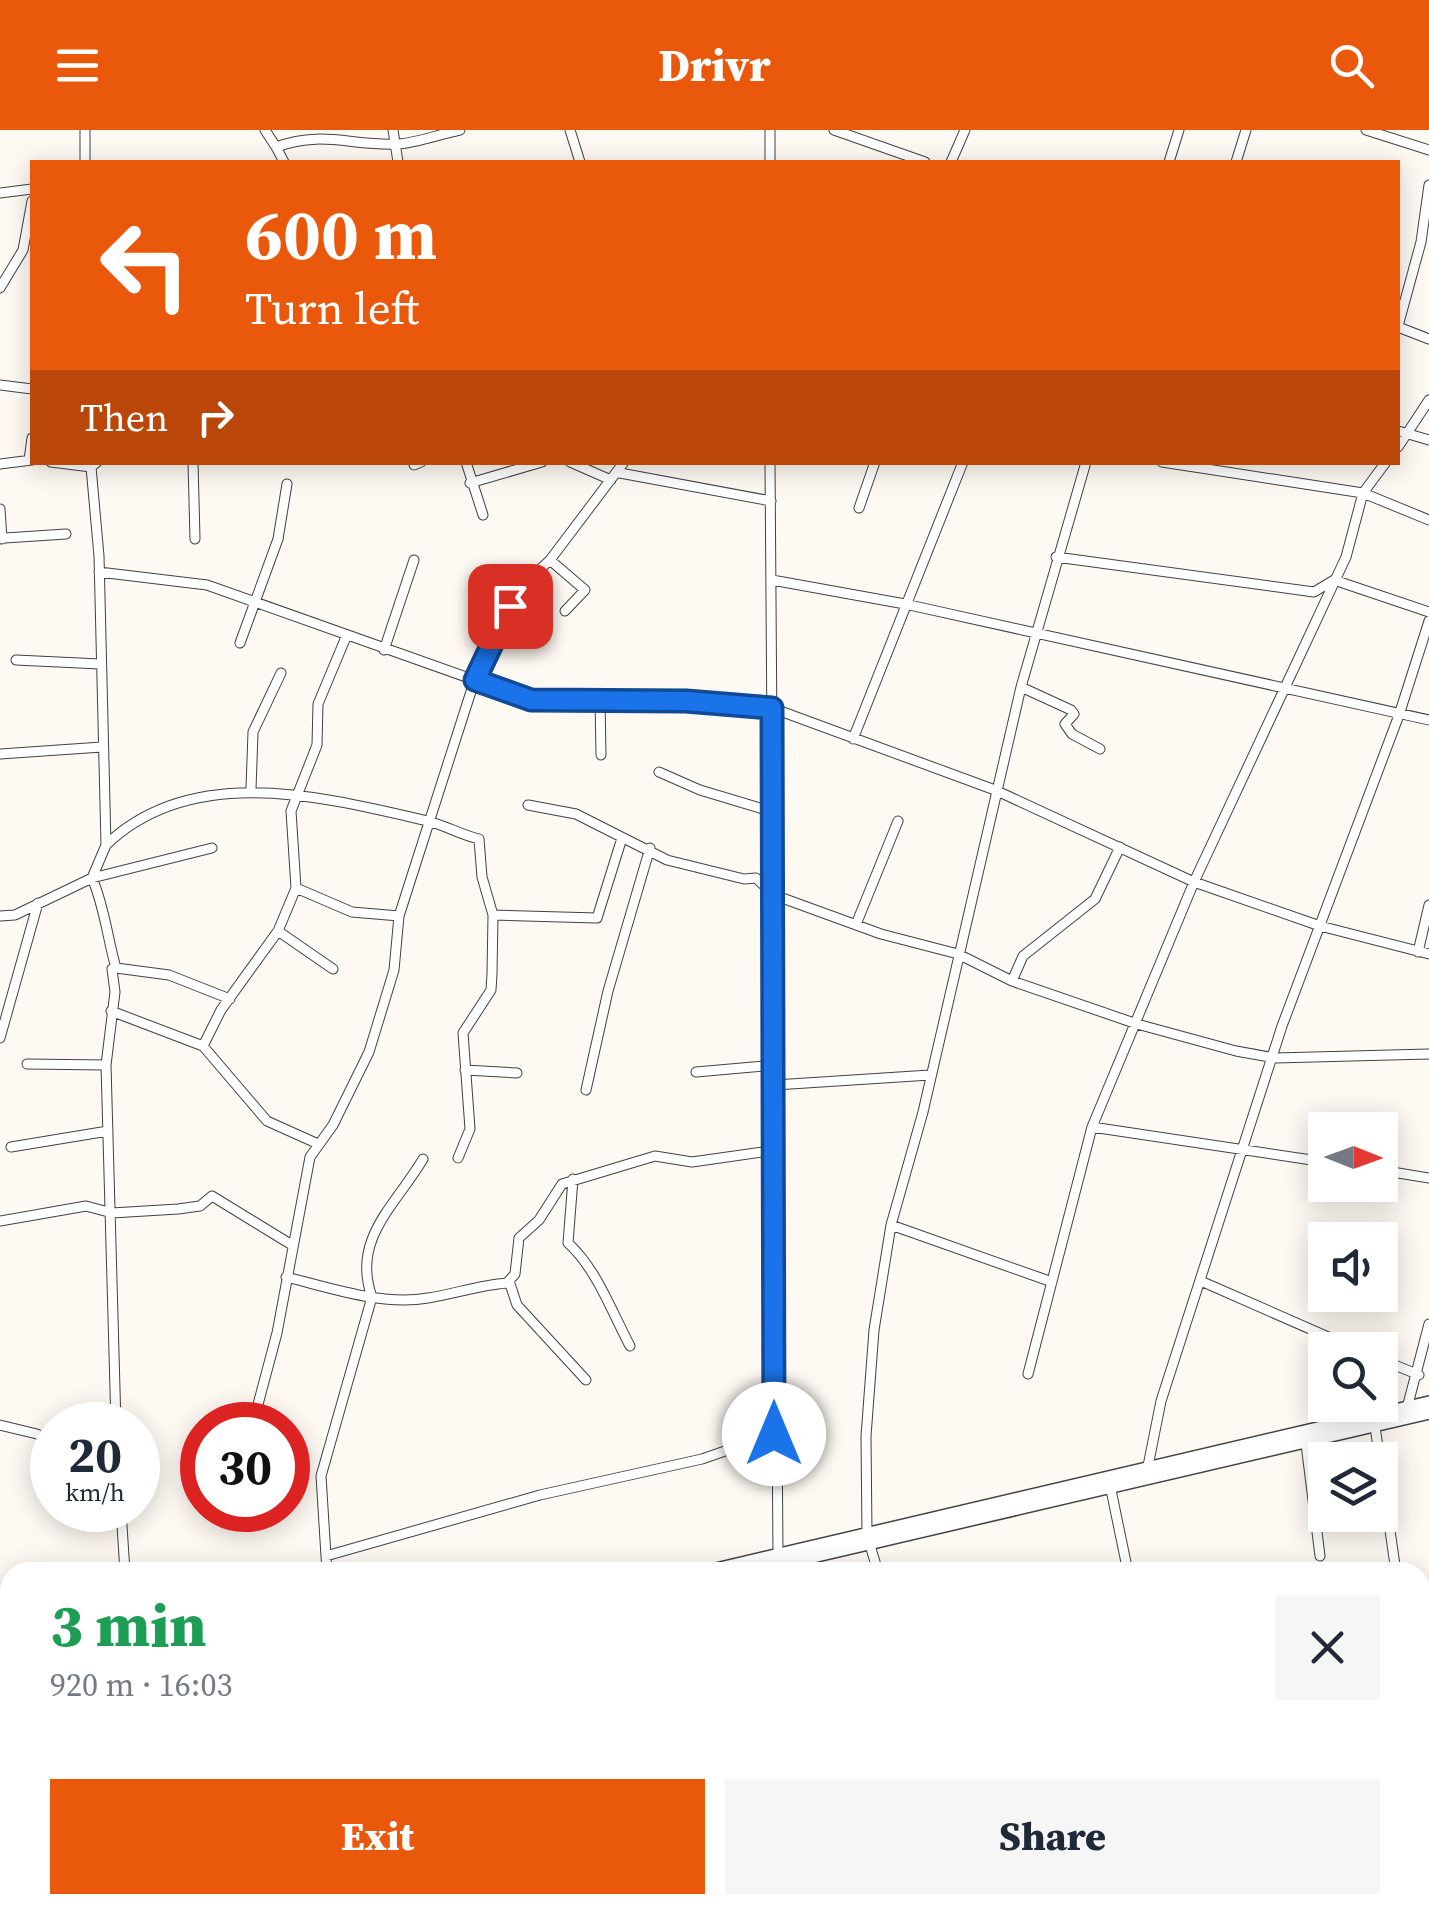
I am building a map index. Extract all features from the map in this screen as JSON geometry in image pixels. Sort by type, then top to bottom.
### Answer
[{"type":"street","points":[[85,130],[85,160]]},
{"type":"street","points":[[265,130],[283,160]]},
{"type":"street","points":[[393,130],[398,160]]},
{"type":"street","points":[[276,147],[297,133],[332,132],[398,144],[460,130]]},
{"type":"street","points":[[570,130],[579,160]]},
{"type":"street","points":[[770,130],[770,160]]},
{"type":"street","points":[[834,130],[919,160]]},
{"type":"street","points":[[953,160],[965,130]]},
{"type":"street","points":[[1170,160],[1179,130]]},
{"type":"street","points":[[1237,160],[1246,130]]},
{"type":"street","points":[[1366,130],[1429,150]]},
{"type":"street","points":[[1400,319],[1421,242],[1429,185]]},
{"type":"street","points":[[0,193],[30,189]]},
{"type":"street","points":[[0,288],[23,250],[30,212]]},
{"type":"street","points":[[1400,327],[1429,338]]},
{"type":"street","points":[[0,385],[30,389]]},
{"type":"street","points":[[1429,400],[1402,432],[1429,440]]},
{"type":"street","points":[[0,464],[30,460]]},
{"type":"street","points":[[97,465],[106,844]]},
{"type":"street","points":[[192,465],[195,538]]},
{"type":"street","points":[[467,465],[483,515]]},
{"type":"street","points":[[470,483],[532,465]]},
{"type":"street","points":[[579,465],[616,477],[771,501]]},
{"type":"street","points":[[261,1402],[316,1143],[333,1125],[369,1052],[394,970],[399,916],[425,846],[426,821],[475,680],[523,585],[550,560],[622,465]]},
{"type":"street","points":[[770,465],[776,1065],[774,1434],[778,1555]]},
{"type":"street","points":[[859,508],[874,465]]},
{"type":"street","points":[[853,739],[961,465]]},
{"type":"street","points":[[875,1562],[868,1540],[866,1436],[874,1330],[891,1225],[1021,687],[1085,465]]},
{"type":"street","points":[[1181,465],[1363,493],[1429,520]]},
{"type":"street","points":[[1028,1374],[1092,1128],[1194,882],[1334,580],[1363,493],[1384,465]]},
{"type":"street","points":[[240,643],[285,514],[287,484]]},
{"type":"street","points":[[0,509],[2,539],[66,534]]},
{"type":"street","points":[[98,556],[114,571]]},
{"type":"street","points":[[1056,557],[1314,592],[1334,580],[1429,612]]},
{"type":"street","points":[[384,650],[414,560]]},
{"type":"street","points":[[550,560],[585,590],[565,611]]},
{"type":"street","points":[[99,572],[207,585],[531,700],[772,708],[995,790],[1194,882],[1320,926],[1423,953],[1429,905]]},
{"type":"street","points":[[772,580],[906,604],[1035,636],[1429,720]]},
{"type":"street","points":[[1147,1471],[1161,1401],[1274,1058],[1429,622]]},
{"type":"street","points":[[203,1046],[230,999],[278,931],[296,888],[297,853],[291,820],[317,746],[318,704],[346,637]]},
{"type":"street","points":[[16,660],[100,664]]},
{"type":"street","points":[[251,788],[253,732],[281,673]]},
{"type":"street","points":[[1021,687],[1071,710],[1074,714],[1065,724],[1072,734],[1100,749]]},
{"type":"street","points":[[600,700],[602,755]]},
{"type":"street","points":[[0,754],[102,747]]},
{"type":"street","points":[[659,772],[700,790],[773,812]]},
{"type":"street","points":[[116,968],[106,934],[105,908],[92,878],[106,844],[125,824],[205,796],[251,788],[426,821],[479,839],[482,877],[493,914],[491,990],[462,1033],[470,1129],[458,1158]]},
{"type":"street","points":[[528,805],[576,814],[668,860],[706,871],[756,878],[774,894],[858,922],[881,934],[958,954],[1012,980],[1137,1024],[1274,1058],[1429,1054]]},
{"type":"street","points":[[105,808],[125,824]]},
{"type":"street","points":[[858,922],[898,821]]},
{"type":"street","points":[[493,914],[597,918],[622,838]]},
{"type":"street","points":[[1012,980],[1023,956],[1095,900],[1120,847]]},
{"type":"street","points":[[0,916],[14,916],[92,878],[212,848]]},
{"type":"street","points":[[586,1090],[608,990],[650,848]]},
{"type":"street","points":[[296,888],[352,912],[399,916]]},
{"type":"street","points":[[0,1038],[38,904]]},
{"type":"street","points":[[278,931],[332,969]]},
{"type":"street","points":[[116,1402],[106,1064],[112,969],[169,975],[230,999]]},
{"type":"street","points":[[110,1011],[203,1046],[267,1121],[316,1143]]},
{"type":"street","points":[[28,1064],[106,1064]]},
{"type":"street","points":[[696,1072],[776,1065]]},
{"type":"street","points":[[465,1070],[517,1073]]},
{"type":"street","points":[[775,1084],[930,1075]]},
{"type":"street","points":[[1092,1128],[1308,1160]]},
{"type":"street","points":[[10,1147],[108,1132]]},
{"type":"street","points":[[286,1277],[372,1296],[428,1298],[472,1285],[509,1281],[514,1274],[519,1238],[539,1220],[554,1190],[574,1178],[655,1156],[692,1162],[776,1150]]},
{"type":"street","points":[[326,1562],[321,1476],[372,1296],[366,1280],[368,1240],[423,1159]]},
{"type":"street","points":[[1398,1173],[1429,1178]]},
{"type":"street","points":[[574,1178],[568,1243],[585,1255],[606,1307],[630,1346]]},
{"type":"street","points":[[0,1221],[86,1206],[112,1213],[200,1206],[212,1196],[292,1246]]},
{"type":"street","points":[[891,1225],[1052,1282]]},
{"type":"street","points":[[509,1281],[517,1305],[586,1380]]},
{"type":"street","points":[[1203,1282],[1317,1332]]},
{"type":"street","points":[[1407,1408],[1416,1386],[1429,1324]]},
{"type":"street","points":[[1398,1366],[1419,1374]]},
{"type":"street","points":[[918,1530],[1429,1402],[1416,1386]]},
{"type":"street","points":[[747,1562],[1110,1490],[1429,1413]]},
{"type":"street","points":[[0,1425],[30,1432]]},
{"type":"street","points":[[1375,1427],[1377,1442]]},
{"type":"street","points":[[326,1556],[523,1500],[702,1459],[774,1434]]},
{"type":"street","points":[[1306,1444],[1320,1556]]},
{"type":"street","points":[[1110,1490],[1126,1562]]},
{"type":"street","points":[[122,1532],[124,1562]]},
{"type":"street","points":[[1390,1532],[1395,1562]]},
{"type":"street","points":[[786,1562],[868,1540]]},
{"type":"route","points":[[510,606],[475,680],[531,700],[686,701],[772,708],[776,1065],[774,1434]]}]
